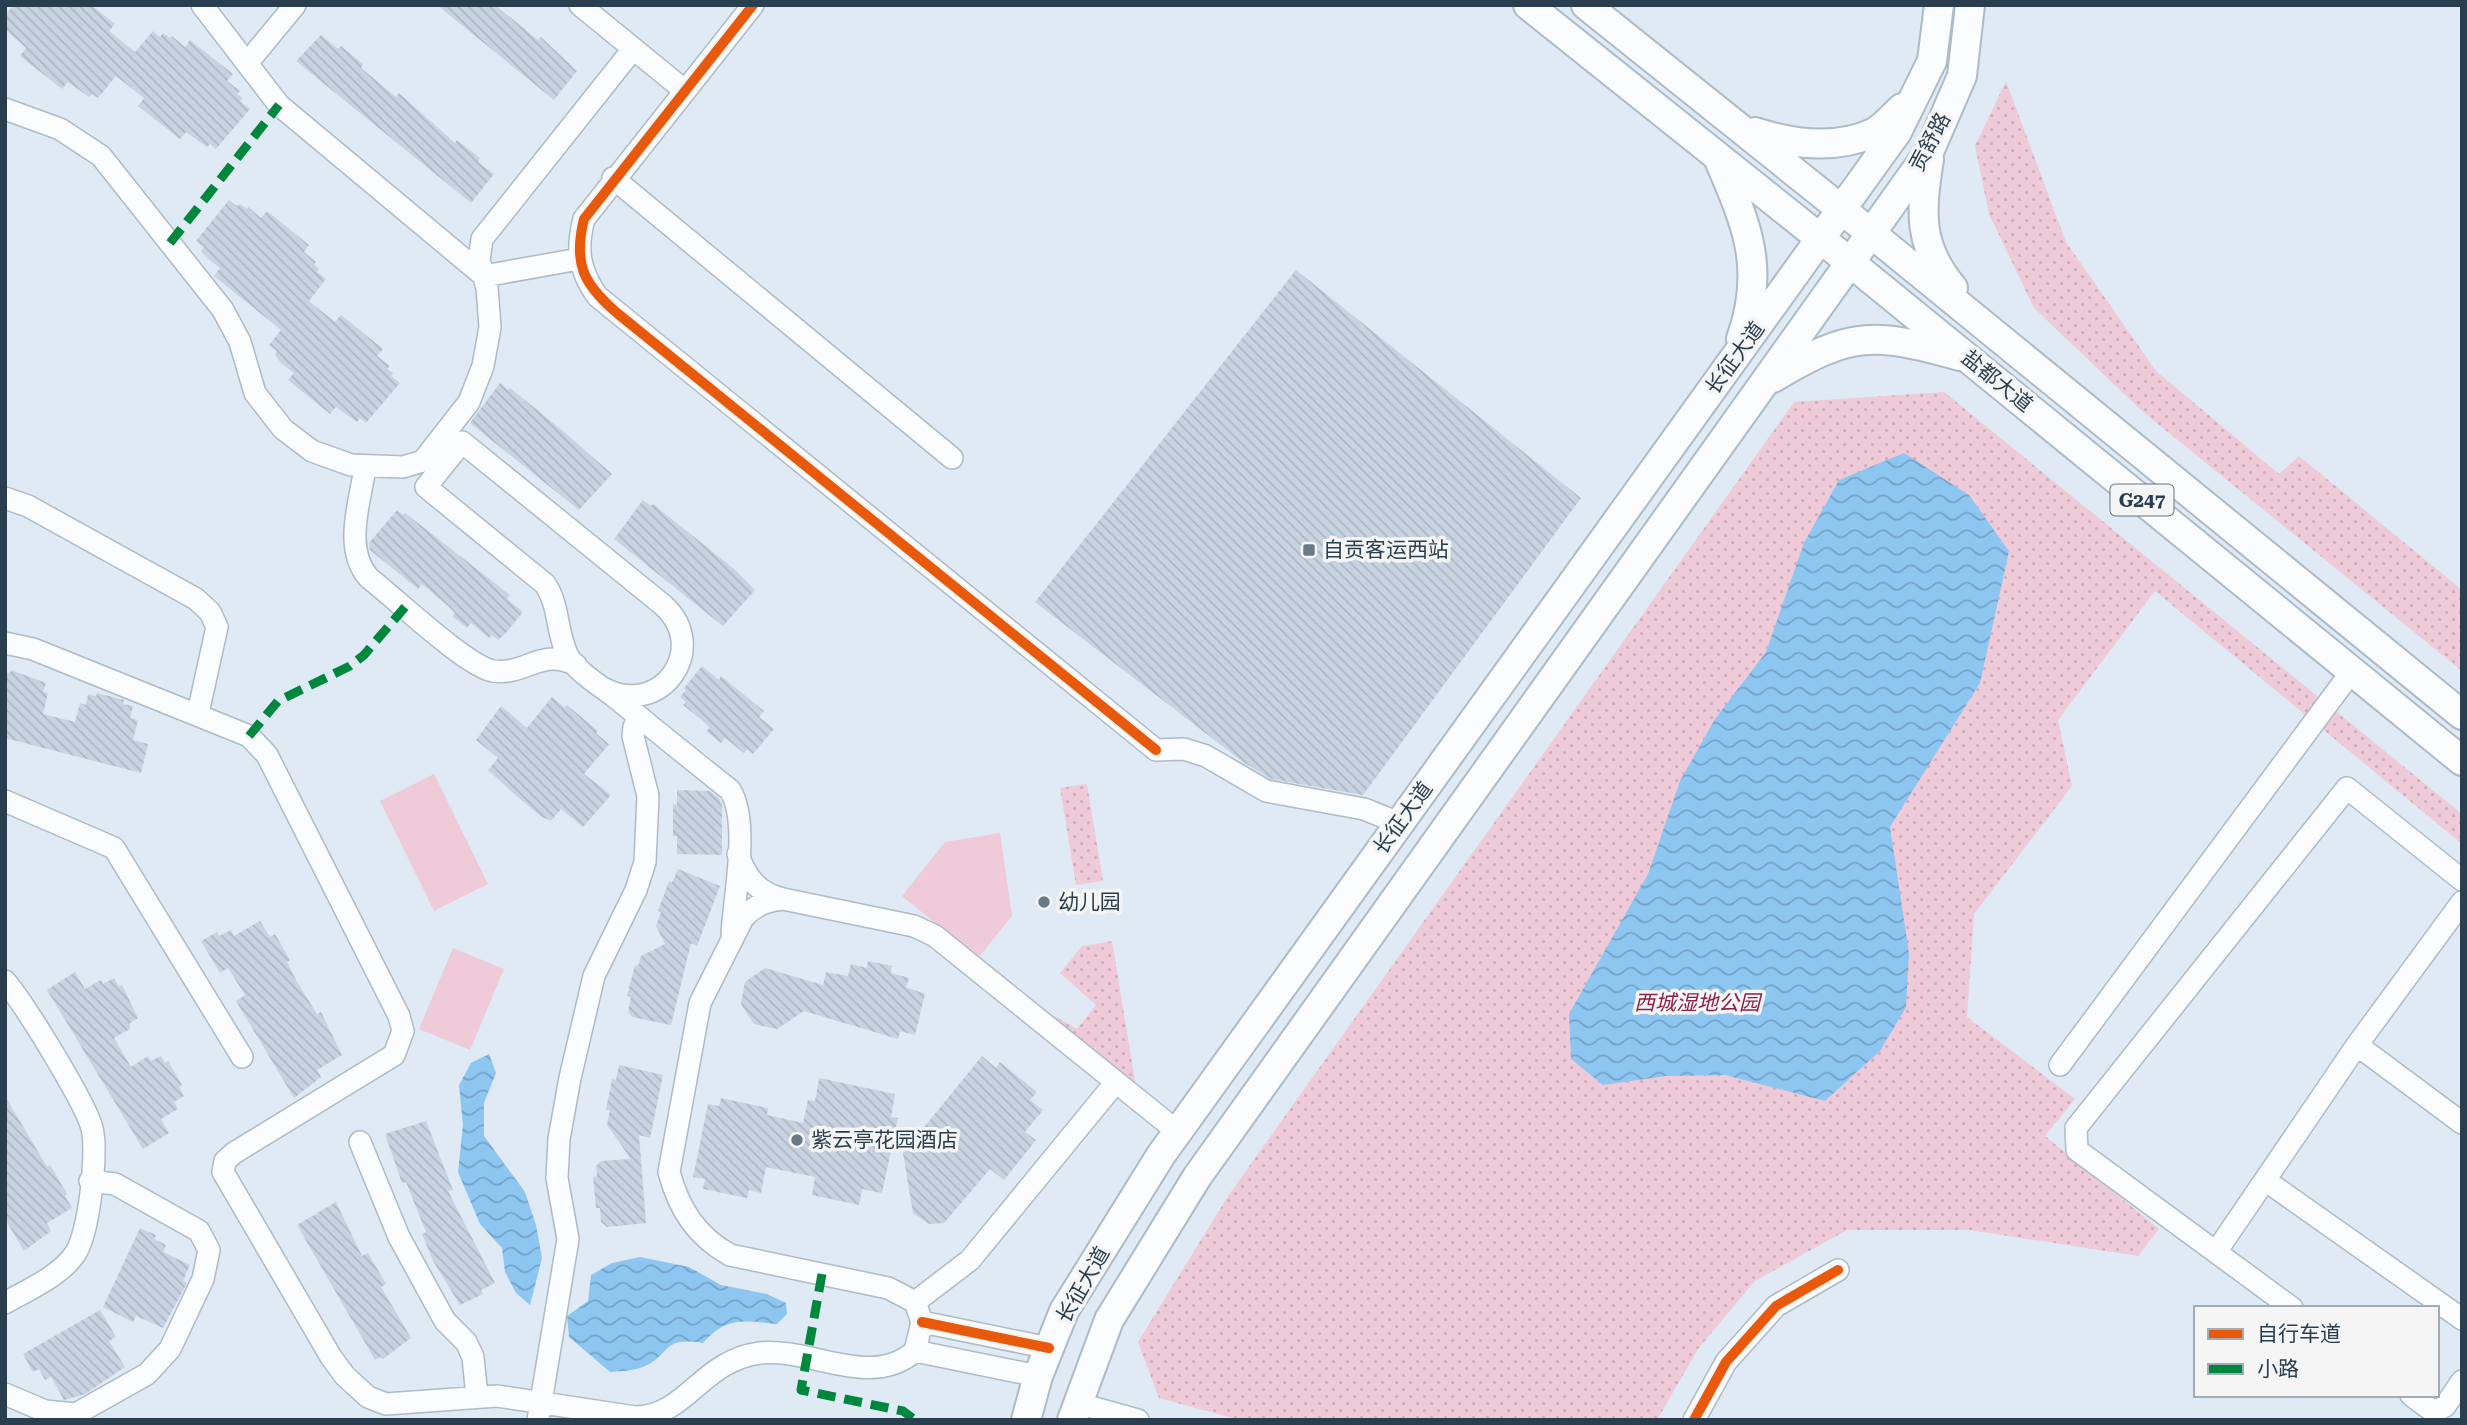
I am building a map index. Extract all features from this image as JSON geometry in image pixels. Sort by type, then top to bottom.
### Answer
[{"type":"main road","name":"盐都大道","points":[[1528,5],[1970,359],[2462,761]]},
{"type":"main road","name":"盐都大道","points":[[1586,5],[1843,210],[2462,715]]},
{"type":"main road","name":"贡舒路","points":[[1821,239],[1897,132],[1933,61],[1939,5]]},
{"type":"main road","name":"贡舒路","points":[[1851,263],[1930,152],[1962,76],[1970,5]]},
{"type":"main road","points":[[1739,127],[1789,143],[1836,142],[1874,132],[1914,97]]},
{"type":"main road","points":[[1930,152],[1922,201],[1924,234],[1936,267],[1989,330]]},
{"type":"main road","points":[[1718,157],[1752,245],[1754,283],[1748,319],[1732,362]]},
{"type":"main road","name":"长征大道","points":[[1026,1420],[1038,1376],[1065,1311],[1178,1132],[1821,239]]},
{"type":"main road","name":"长征大道","points":[[1075,1411],[1109,1320],[1197,1177],[1851,263]]},
{"type":"main road","points":[[1765,383],[1804,359],[1842,343],[1874,338],[1913,343],[1970,359]]},
{"type":"street","points":[[202,5],[279,105],[484,276],[579,259]]},
{"type":"street","points":[[248,62],[295,5]]},
{"type":"street","points":[[580,5],[684,90]]},
{"type":"street","points":[[753,5],[613,178],[584,219],[579,239],[579,259],[585,278],[597,296],[1156,750],[1184,749],[1206,756],[1266,791],[1364,809],[1399,823]]},
{"type":"street","points":[[454,251],[468,253],[482,239],[633,49]]},
{"type":"street","points":[[5,109],[60,129],[101,156],[223,310],[240,342],[255,393],[283,429],[297,442],[324,456],[365,468],[415,465],[456,436]]},
{"type":"street","points":[[613,178],[952,458]]},
{"type":"street","points":[[482,239],[479,260],[490,307],[488,348],[477,386],[456,436],[426,487],[545,584],[554,603],[565,648],[576,665],[730,790],[740,821],[731,941]]},
{"type":"street","points":[[456,436],[673,614],[680,624],[684,647],[678,665],[657,697],[657,717],[670,742]]},
{"type":"street","points":[[365,468],[355,542],[358,561],[369,578],[480,666],[505,672],[548,658],[576,665]]},
{"type":"street","points":[[5,498],[28,506],[196,599],[210,612],[216,627],[198,713]]},
{"type":"street","points":[[5,643],[33,649],[198,713],[249,736],[267,755],[399,1016],[403,1031],[394,1055],[234,1153],[225,1161],[223,1172],[345,1376],[368,1397],[386,1404],[449,1410],[477,1397],[539,1412],[655,1417],[675,1404],[716,1367],[737,1356],[765,1353],[890,1367],[915,1351],[1038,1376]]},
{"type":"street","points":[[2060,1065],[2352,671]]},
{"type":"street","points":[[605,689],[616,695],[632,697],[648,694],[664,683]]},
{"type":"street","points":[[539,1412],[567,1249],[557,1178],[559,1139],[570,1077],[594,976],[636,890],[645,862],[648,796],[633,736],[634,727],[641,718]]},
{"type":"street","points":[[2289,1306],[2077,1150],[2077,1128],[2347,788],[2462,880]]},
{"type":"street","points":[[5,801],[114,848],[242,1057]]},
{"type":"street","points":[[737,852],[749,879],[770,896],[914,926],[936,936],[1178,1132]]},
{"type":"street","points":[[783,899],[769,900],[750,910],[731,941],[696,1016],[669,1171],[676,1198],[709,1243],[730,1255],[888,1288],[918,1312],[1049,1348]]},
{"type":"street","points":[[2216,1252],[2357,1045],[2462,902]]},
{"type":"street","points":[[5,981],[87,1114],[94,1140],[86,1227],[76,1252],[56,1273],[5,1303]]},
{"type":"street","points":[[2357,1045],[2462,1123]]},
{"type":"street","points":[[915,1351],[918,1312],[970,1260],[1116,1082]]},
{"type":"street","points":[[360,1142],[399,1237],[446,1321],[470,1349],[477,1397]]},
{"type":"street","points":[[2266,1180],[2462,1319]]},
{"type":"street","points":[[5,1394],[45,1411],[63,1415],[86,1410],[158,1366],[170,1349],[203,1279],[209,1250],[199,1231],[115,1184],[90,1181]]},
{"type":"street","points":[[1694,1420],[1726,1362],[1776,1306],[1838,1270]]},
{"type":"street","points":[[2414,1397],[2434,1412],[2445,1406],[2462,1381]]},
{"type":"street","points":[[1075,1411],[1138,1420]]},
{"type":"green space","points":[[2006,81],[2066,242],[2156,371],[2279,474],[2299,456],[2462,590],[2462,671],[2142,411],[2034,308],[1989,214],[1975,146]]},
{"type":"green space","name":"西城湿地公园","points":[[1944,392],[2462,814],[2462,844],[2155,591],[2058,720],[2072,786],[1974,914],[1967,1017],[2075,1099],[2045,1136],[2159,1229],[2138,1256],[1970,1230],[1847,1230],[1755,1281],[1698,1349],[1657,1420],[1240,1420],[1159,1398],[1138,1342],[1228,1196],[1794,402]]},
{"type":"green space","points":[[434,774],[488,884],[434,911],[380,801]]},
{"type":"green space","points":[[1087,784],[1103,881],[1076,885],[1060,788]]},
{"type":"green space","points":[[1000,833],[1012,916],[978,958],[902,896],[945,842]]},
{"type":"green space","points":[[1112,941],[1136,1087],[1052,1020],[1055,1016],[1077,1029],[1096,1005],[1060,973],[1082,946]]},
{"type":"green space","points":[[453,948],[504,969],[470,1050],[419,1029]]},
{"type":"water","points":[[1904,453],[1969,495],[2009,551],[1980,683],[1890,827],[1909,953],[1906,1007],[1880,1051],[1825,1101],[1725,1075],[1666,1076],[1603,1085],[1571,1059],[1569,1014],[1648,874],[1680,781],[1715,719],[1766,652],[1804,543],[1839,480]]},
{"type":"water","points":[[489,1054],[496,1073],[484,1103],[484,1136],[525,1192],[536,1225],[542,1258],[530,1305],[516,1293],[505,1272],[502,1248],[480,1224],[458,1172],[463,1125],[459,1085],[471,1063]]},
{"type":"water","points":[[640,1257],[689,1267],[721,1285],[767,1294],[786,1303],[787,1314],[777,1324],[728,1324],[703,1343],[679,1342],[643,1367],[610,1372],[569,1337],[567,1316],[588,1301],[591,1275],[612,1263]]},
{"type":"building","points":[[14,5],[91,5],[115,24],[109,31],[135,52],[153,31],[160,37],[163,33],[170,38],[172,36],[185,47],[190,40],[233,74],[227,81],[240,91],[237,94],[243,98],[240,101],[250,109],[216,149],[210,144],[207,147],[186,132],[180,139],[138,106],[144,98],[116,76],[98,98],[92,94],[89,97],[68,82],[62,89],[20,56],[26,48],[5,29],[5,15]]},
{"type":"building","points":[[437,5],[495,5],[538,40],[541,37],[577,71],[554,100]]},
{"type":"building","points":[[321,35],[338,49],[341,46],[363,64],[361,68],[396,97],[399,93],[455,143],[457,140],[480,158],[478,162],[494,174],[471,203],[296,61]]},
{"type":"building","points":[[229,200],[237,206],[240,204],[247,209],[248,207],[261,218],[267,211],[309,245],[304,252],[316,262],[314,265],[319,269],[317,272],[326,279],[309,301],[335,322],[341,315],[383,349],[377,356],[390,366],[387,369],[393,373],[391,376],[400,383],[366,423],[360,418],[357,422],[336,407],[330,414],[288,380],[294,373],[281,363],[275,355],[277,351],[269,345],[281,330],[214,276],[220,268],[207,258],[201,251],[204,247],[196,241]]},
{"type":"building","name":"自贡客运西站","points":[[1296,270],[1581,498],[1363,795],[1271,779],[1243,762],[1035,602]]},
{"type":"building","points":[[500,383],[563,431],[612,474],[579,510],[470,423]]},
{"type":"building","points":[[643,500],[651,506],[653,504],[734,569],[755,590],[723,626],[614,539]]},
{"type":"building","points":[[397,510],[403,515],[405,513],[510,595],[507,599],[523,612],[498,640],[492,635],[489,638],[471,623],[467,628],[452,616],[455,613],[448,606],[422,584],[418,589],[370,550],[369,543]]},
{"type":"building","points":[[702,666],[719,680],[721,676],[764,711],[759,717],[774,729],[753,754],[747,749],[744,753],[725,738],[721,743],[706,731],[710,728],[703,721],[683,705],[686,702],[680,697],[686,690],[684,688]]},
{"type":"building","points":[[11,670],[46,683],[43,692],[48,693],[43,714],[75,722],[80,703],[86,705],[88,694],[96,696],[97,693],[124,700],[123,704],[133,706],[130,718],[138,720],[133,740],[148,744],[141,773],[5,738],[5,672],[10,673]]},
{"type":"building","points":[[552,697],[565,708],[567,705],[609,744],[584,774],[611,795],[583,827],[561,809],[551,821],[542,817],[488,770],[498,758],[476,740],[501,706],[527,728]]},
{"type":"building","points":[[677,790],[710,791],[719,798],[722,805],[722,855],[677,854],[677,836],[673,836],[673,804],[677,805]]},
{"type":"building","points":[[678,869],[720,886],[697,946],[691,943],[671,1025],[632,1017],[628,1011],[631,997],[627,996],[635,965],[638,966],[641,956],[665,944],[656,926],[661,912],[658,911],[669,881],[672,883]]},
{"type":"building","points":[[260,921],[270,937],[275,934],[290,960],[287,962],[296,980],[317,1014],[321,1012],[342,1055],[317,1070],[321,1077],[294,1098],[236,1001],[245,995],[228,968],[220,973],[201,941],[217,932],[219,936],[231,930],[234,936]]},
{"type":"building","points":[[868,961],[892,966],[891,973],[909,978],[906,987],[925,994],[915,1035],[900,1031],[898,1039],[804,1011],[777,1029],[754,1024],[741,1004],[745,982],[765,968],[823,985],[826,972],[848,976],[851,964],[867,968]]},
{"type":"building","points":[[75,972],[85,989],[101,980],[103,984],[114,978],[119,986],[122,985],[138,1018],[130,1023],[130,1029],[114,1038],[131,1067],[148,1056],[151,1061],[161,1056],[165,1063],[168,1061],[182,1085],[179,1087],[184,1096],[174,1102],[178,1109],[161,1119],[169,1133],[143,1149],[47,990]]},
{"type":"building","points":[[982,1056],[996,1068],[1000,1062],[1037,1092],[1030,1100],[1043,1110],[1025,1132],[1036,1140],[1004,1180],[990,1169],[944,1223],[929,1224],[913,1213],[903,1153]]},
{"type":"building","points":[[619,1065],[663,1075],[650,1138],[639,1135],[646,1223],[607,1227],[601,1222],[600,1208],[596,1208],[593,1177],[597,1176],[596,1166],[601,1161],[631,1159],[607,1125],[610,1110],[606,1110],[612,1079],[616,1080]]},
{"type":"building","points":[[819,1078],[895,1094],[891,1117],[898,1118],[882,1193],[862,1189],[859,1205],[812,1195],[815,1177],[766,1167],[761,1193],[749,1190],[747,1198],[703,1189],[705,1179],[693,1177],[708,1104],[719,1106],[721,1098],[768,1108],[767,1115],[803,1123],[808,1100],[815,1101]]},
{"type":"building","points":[[5,1096],[47,1167],[50,1165],[72,1208],[47,1223],[51,1231],[24,1251],[5,1219]]},
{"type":"building","points":[[426,1121],[453,1190],[448,1191],[495,1283],[481,1290],[483,1294],[460,1305],[433,1261],[422,1234],[426,1232],[406,1182],[402,1183],[385,1134]]},
{"type":"building","points":[[336,1202],[362,1256],[368,1253],[386,1284],[381,1287],[411,1338],[383,1359],[381,1357],[375,1360],[297,1225]]},
{"type":"building","points":[[140,1228],[156,1235],[154,1239],[166,1245],[163,1252],[190,1265],[183,1281],[187,1283],[163,1328],[136,1316],[133,1322],[103,1307]]},
{"type":"building","points":[[100,1310],[116,1337],[109,1341],[125,1367],[85,1394],[64,1400],[51,1377],[45,1380],[39,1369],[33,1372],[23,1354]]},
{"type":"marked path","points":[[170,243],[279,105]]},
{"type":"marked path","points":[[249,736],[278,701],[350,666],[364,655],[405,607]]},
{"type":"marked path","points":[[822,1274],[801,1390],[903,1411],[915,1420]]},
{"type":"cycle path","points":[[753,5],[584,219],[580,248],[584,272],[589,282],[617,313],[1156,750]]},
{"type":"cycle path","points":[[1694,1420],[1726,1362],[1776,1306],[1838,1270]]},
{"type":"cycle path","points":[[922,1322],[1049,1348]]},
{"type":"place","name":"自贡客运西站","points":[[1309,550]]},
{"type":"place","name":"幼儿园","points":[[1044,902]]},
{"type":"place","name":"紫云亭花园酒店","points":[[797,1140]]}]
